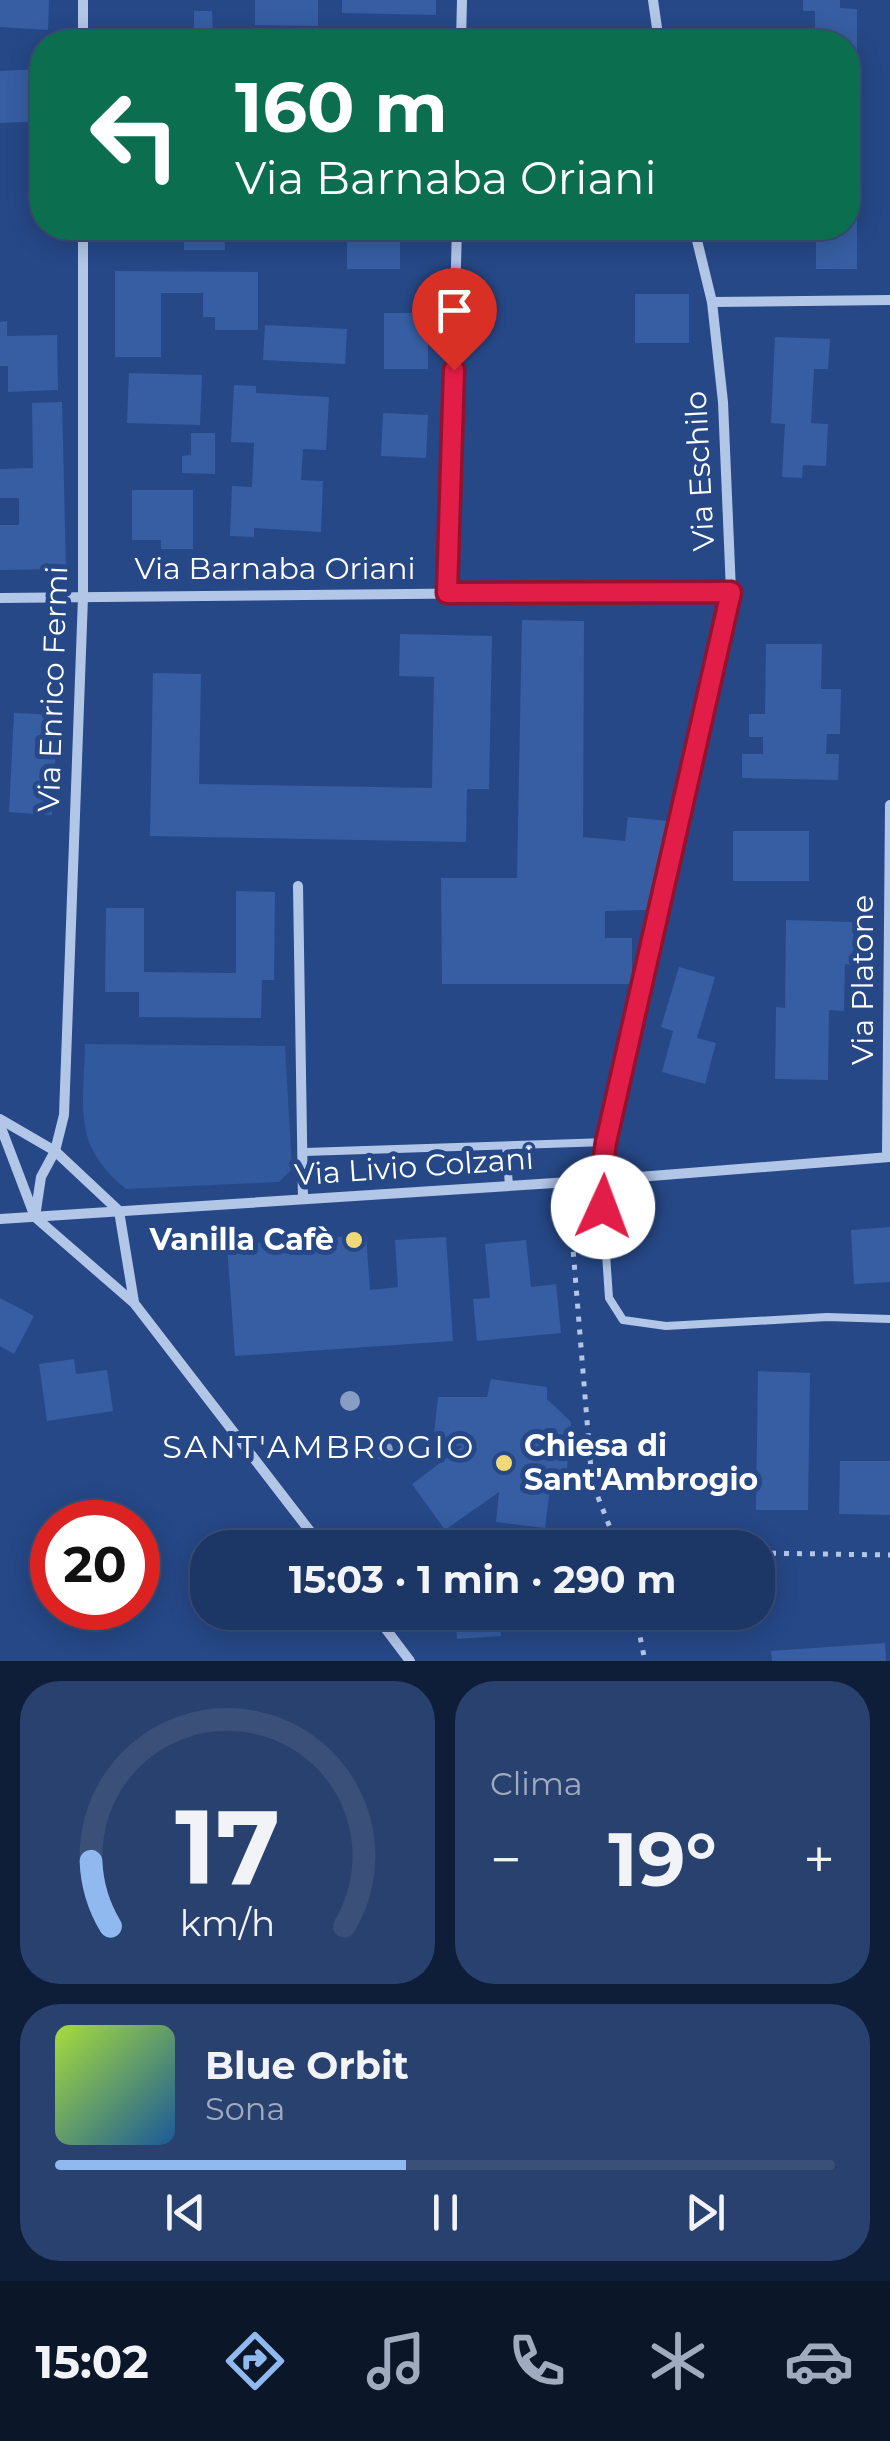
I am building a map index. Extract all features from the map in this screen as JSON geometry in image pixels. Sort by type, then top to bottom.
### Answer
[{"type":"street","points":[[83,0],[83,30]]},
{"type":"street","points":[[461,30],[462,0]]},
{"type":"street","points":[[653,0],[657,30]]},
{"type":"street","name":"Via Enrico Fermi","points":[[35,1216],[41,1177],[55,1151],[64,1115],[83,597],[83,240]]},
{"type":"street","points":[[447,593],[457,240]]},
{"type":"street","name":"Via Eschilo","points":[[601,1180],[606,1142],[731,592],[723,402],[712,302],[697,240]]},
{"type":"street","points":[[712,302],[890,300]]},
{"type":"street","name":"Via Barnaba Oriani","points":[[0,598],[731,592]]},
{"type":"street","name":"Via Platone","points":[[889,1157],[890,805]]},
{"type":"street","points":[[298,886],[304,1199]]},
{"type":"street","points":[[0,1122],[55,1151],[119,1211],[134,1302]]},
{"type":"street","points":[[0,1122],[35,1216],[134,1302],[309,1530]]},
{"type":"street","name":"Via Livio Colzani","points":[[0,1219],[889,1157]]},
{"type":"street","points":[[387,1630],[410,1661]]},
{"type":"lane","points":[[305,1152],[606,1142]]},
{"type":"lane","points":[[506,1146],[508,1186]]},
{"type":"lane","points":[[601,1180],[609,1298],[623,1320],[666,1326],[827,1317],[890,1319]]},
{"type":"path","points":[[568,1182],[592,1482],[611,1530]]},
{"type":"path","points":[[775,1553],[890,1555]]},
{"type":"path","points":[[639,1630],[645,1661]]},
{"type":"shaded area","points":[[85,1044],[285,1046],[292,1169],[279,1182],[126,1189],[96,1157],[84,1124]]},
{"type":"building","points":[[0,0],[49,0],[48,30],[0,27]]},
{"type":"building","points":[[255,0],[318,0],[318,26],[255,25]]},
{"type":"building","points":[[342,0],[436,0],[436,15],[342,13]]},
{"type":"building","points":[[803,0],[840,0],[840,8],[857,9],[857,30],[815,30],[815,11],[803,11]]},
{"type":"building","points":[[194,11],[212,11],[213,30],[194,30]]},
{"type":"building","points":[[30,70],[30,122],[0,123],[0,71]]},
{"type":"building","points":[[184,240],[225,240],[225,250],[184,250]]},
{"type":"building","points":[[347,240],[400,240],[400,269],[347,269]]},
{"type":"building","points":[[816,240],[857,240],[857,269],[816,269]]},
{"type":"building","points":[[115,271],[258,272],[258,330],[215,330],[215,317],[203,317],[203,293],[161,293],[161,357],[115,357]]},
{"type":"building","points":[[635,294],[689,294],[689,343],[635,343]]},
{"type":"building","points":[[384,313],[428,313],[428,369],[384,369]]},
{"type":"building","points":[[7,321],[7,336],[57,335],[58,390],[8,392],[8,366],[0,366],[0,322]]},
{"type":"building","points":[[265,325],[347,329],[345,364],[263,360]]},
{"type":"building","points":[[775,337],[830,339],[828,369],[814,369],[811,423],[828,424],[826,466],[803,465],[802,478],[782,477],[785,424],[771,423]]},
{"type":"building","points":[[129,373],[202,375],[200,425],[127,423]]},
{"type":"building","points":[[234,385],[256,386],[256,393],[329,397],[326,450],[303,449],[301,480],[323,481],[321,532],[254,528],[254,537],[230,536],[232,486],[252,487],[254,443],[231,442]]},
{"type":"building","points":[[62,402],[66,569],[0,570],[0,525],[19,525],[19,498],[0,498],[0,469],[33,468],[32,403]]},
{"type":"building","points":[[383,413],[428,415],[426,458],[381,456]]},
{"type":"building","points":[[191,433],[215,433],[215,474],[182,473],[182,456],[191,455]]},
{"type":"building","points":[[132,490],[193,490],[193,549],[161,549],[161,540],[132,540]]},
{"type":"building","points":[[522,620],[584,621],[583,837],[625,841],[628,817],[668,821],[649,910],[605,911],[605,938],[632,938],[632,984],[442,984],[441,878],[517,878]]},
{"type":"building","points":[[400,634],[492,636],[489,789],[467,789],[466,842],[150,836],[153,673],[201,674],[199,784],[432,788],[434,677],[399,676]]},
{"type":"building","points":[[766,644],[822,644],[821,689],[841,689],[840,734],[827,734],[826,754],[839,754],[838,780],[742,778],[742,754],[763,754],[763,737],[749,737],[749,714],[765,714]]},
{"type":"building","points":[[14,713],[58,715],[52,815],[9,812]]},
{"type":"building","points":[[733,831],[809,831],[809,881],[733,881]]},
{"type":"building","points":[[236,891],[275,892],[274,980],[262,980],[261,1018],[139,1017],[139,992],[105,992],[106,908],[144,908],[144,972],[236,973]]},
{"type":"building","points":[[786,920],[854,922],[853,965],[845,964],[844,1011],[829,1010],[828,1080],[775,1079],[776,1007],[785,1008]]},
{"type":"building","points":[[679,967],[715,977],[697,1038],[716,1043],[705,1084],[662,1072],[673,1031],[661,1027]]},
{"type":"building","points":[[890,1227],[890,1282],[854,1284],[851,1230]]},
{"type":"building","points":[[366,1235],[370,1290],[398,1287],[395,1240],[446,1237],[453,1341],[235,1356],[227,1245]]},
{"type":"building","points":[[526,1240],[531,1287],[556,1284],[561,1333],[477,1341],[473,1299],[490,1298],[485,1244]]},
{"type":"building","points":[[0,1298],[34,1316],[14,1354],[0,1346]]},
{"type":"building","points":[[74,1359],[76,1374],[107,1370],[113,1411],[47,1421],[39,1364]]},
{"type":"building","points":[[758,1371],[810,1373],[808,1510],[756,1510]]},
{"type":"building","name":"Chiesa di Sant'Ambrogio","points":[[491,1379],[547,1387],[547,1399],[571,1422],[566,1479],[551,1480],[545,1528],[496,1522],[499,1492],[445,1530],[412,1484],[463,1446],[433,1444],[438,1397],[487,1397]]},
{"type":"building","points":[[840,1461],[890,1461],[890,1515],[839,1514]]},
{"type":"building","points":[[456,1630],[501,1630],[501,1636],[457,1639]]},
{"type":"building","points":[[885,1643],[886,1661],[772,1661],[771,1651]]},
{"type":"place","name":"Vanilla Cafè","points":[[354,1240]]},
{"type":"place","name":"Chiesa di Sant'Ambrogio","points":[[504,1463]]},
{"type":"district","name":"SANT'AMBROGIO","points":[[319,1447]]},
{"type":"route","points":[[454,370],[447,593],[731,592],[606,1142],[601,1180],[603,1207]]}]
